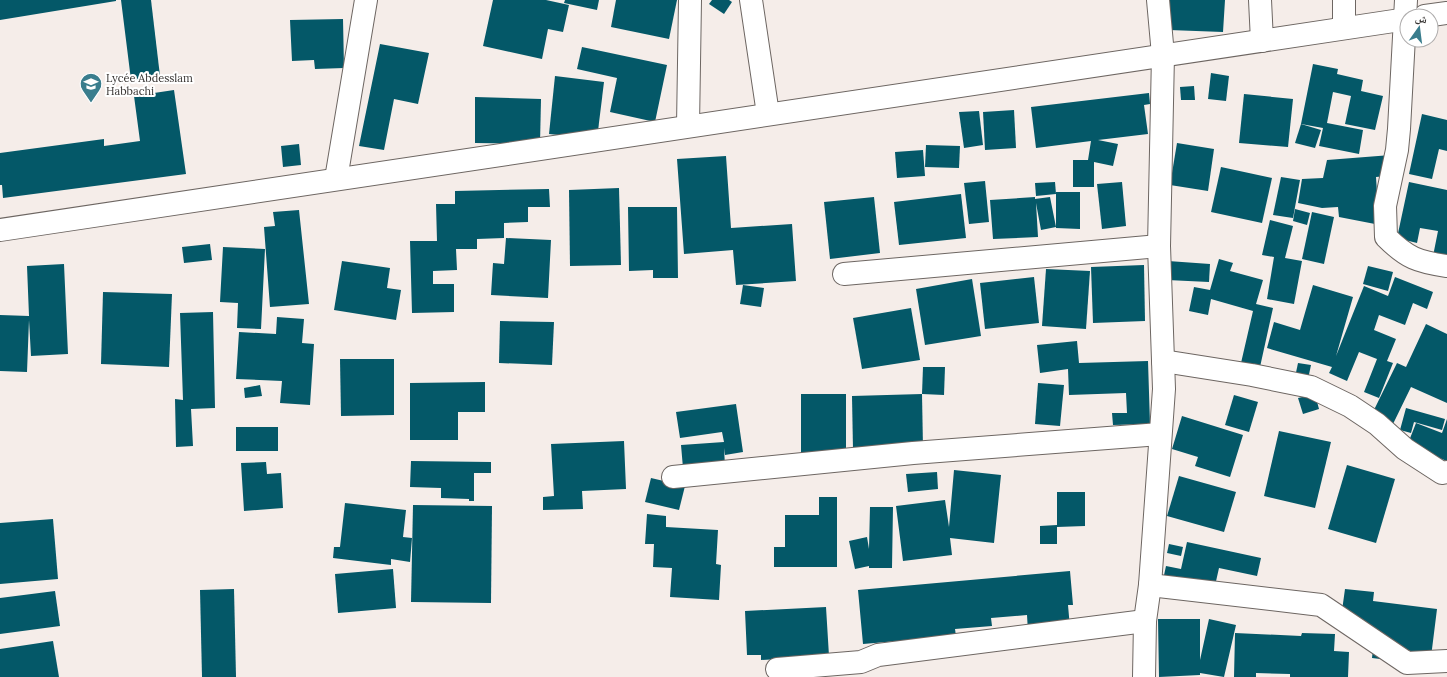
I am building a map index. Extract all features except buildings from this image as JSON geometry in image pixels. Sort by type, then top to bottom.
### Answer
[{"type":"street","points":[[336,179],[366,0]]},
{"type":"street","points":[[688,126],[690,0]]},
{"type":"street","points":[[751,0],[768,114]]},
{"type":"street","points":[[1144,677],[1145,621],[1150,585],[1164,389],[1159,246],[1163,55],[1158,0]]},
{"type":"street","points":[[1260,0],[1262,41]]},
{"type":"street","points":[[1344,0],[1344,28]]},
{"type":"street","points":[[0,230],[1262,41],[1344,28],[1399,16]]},
{"type":"street","points":[[1407,48],[1397,150],[1385,206],[1386,237],[1401,252],[1422,262],[1447,266]]},
{"type":"street","points":[[844,274],[1159,246]]},
{"type":"street","points":[[1163,361],[1252,375],[1311,387],[1350,406],[1377,424],[1405,449],[1442,472],[1447,472]]},
{"type":"street","points":[[673,477],[913,452],[1160,434]]},
{"type":"street","points":[[1150,585],[1321,605],[1407,663],[1447,661]]},
{"type":"street","points":[[777,669],[861,662],[878,655],[1145,621]]},
{"type":"place","name":"Lycée Abdesslam Habbachi","points":[[91,104]]}]
